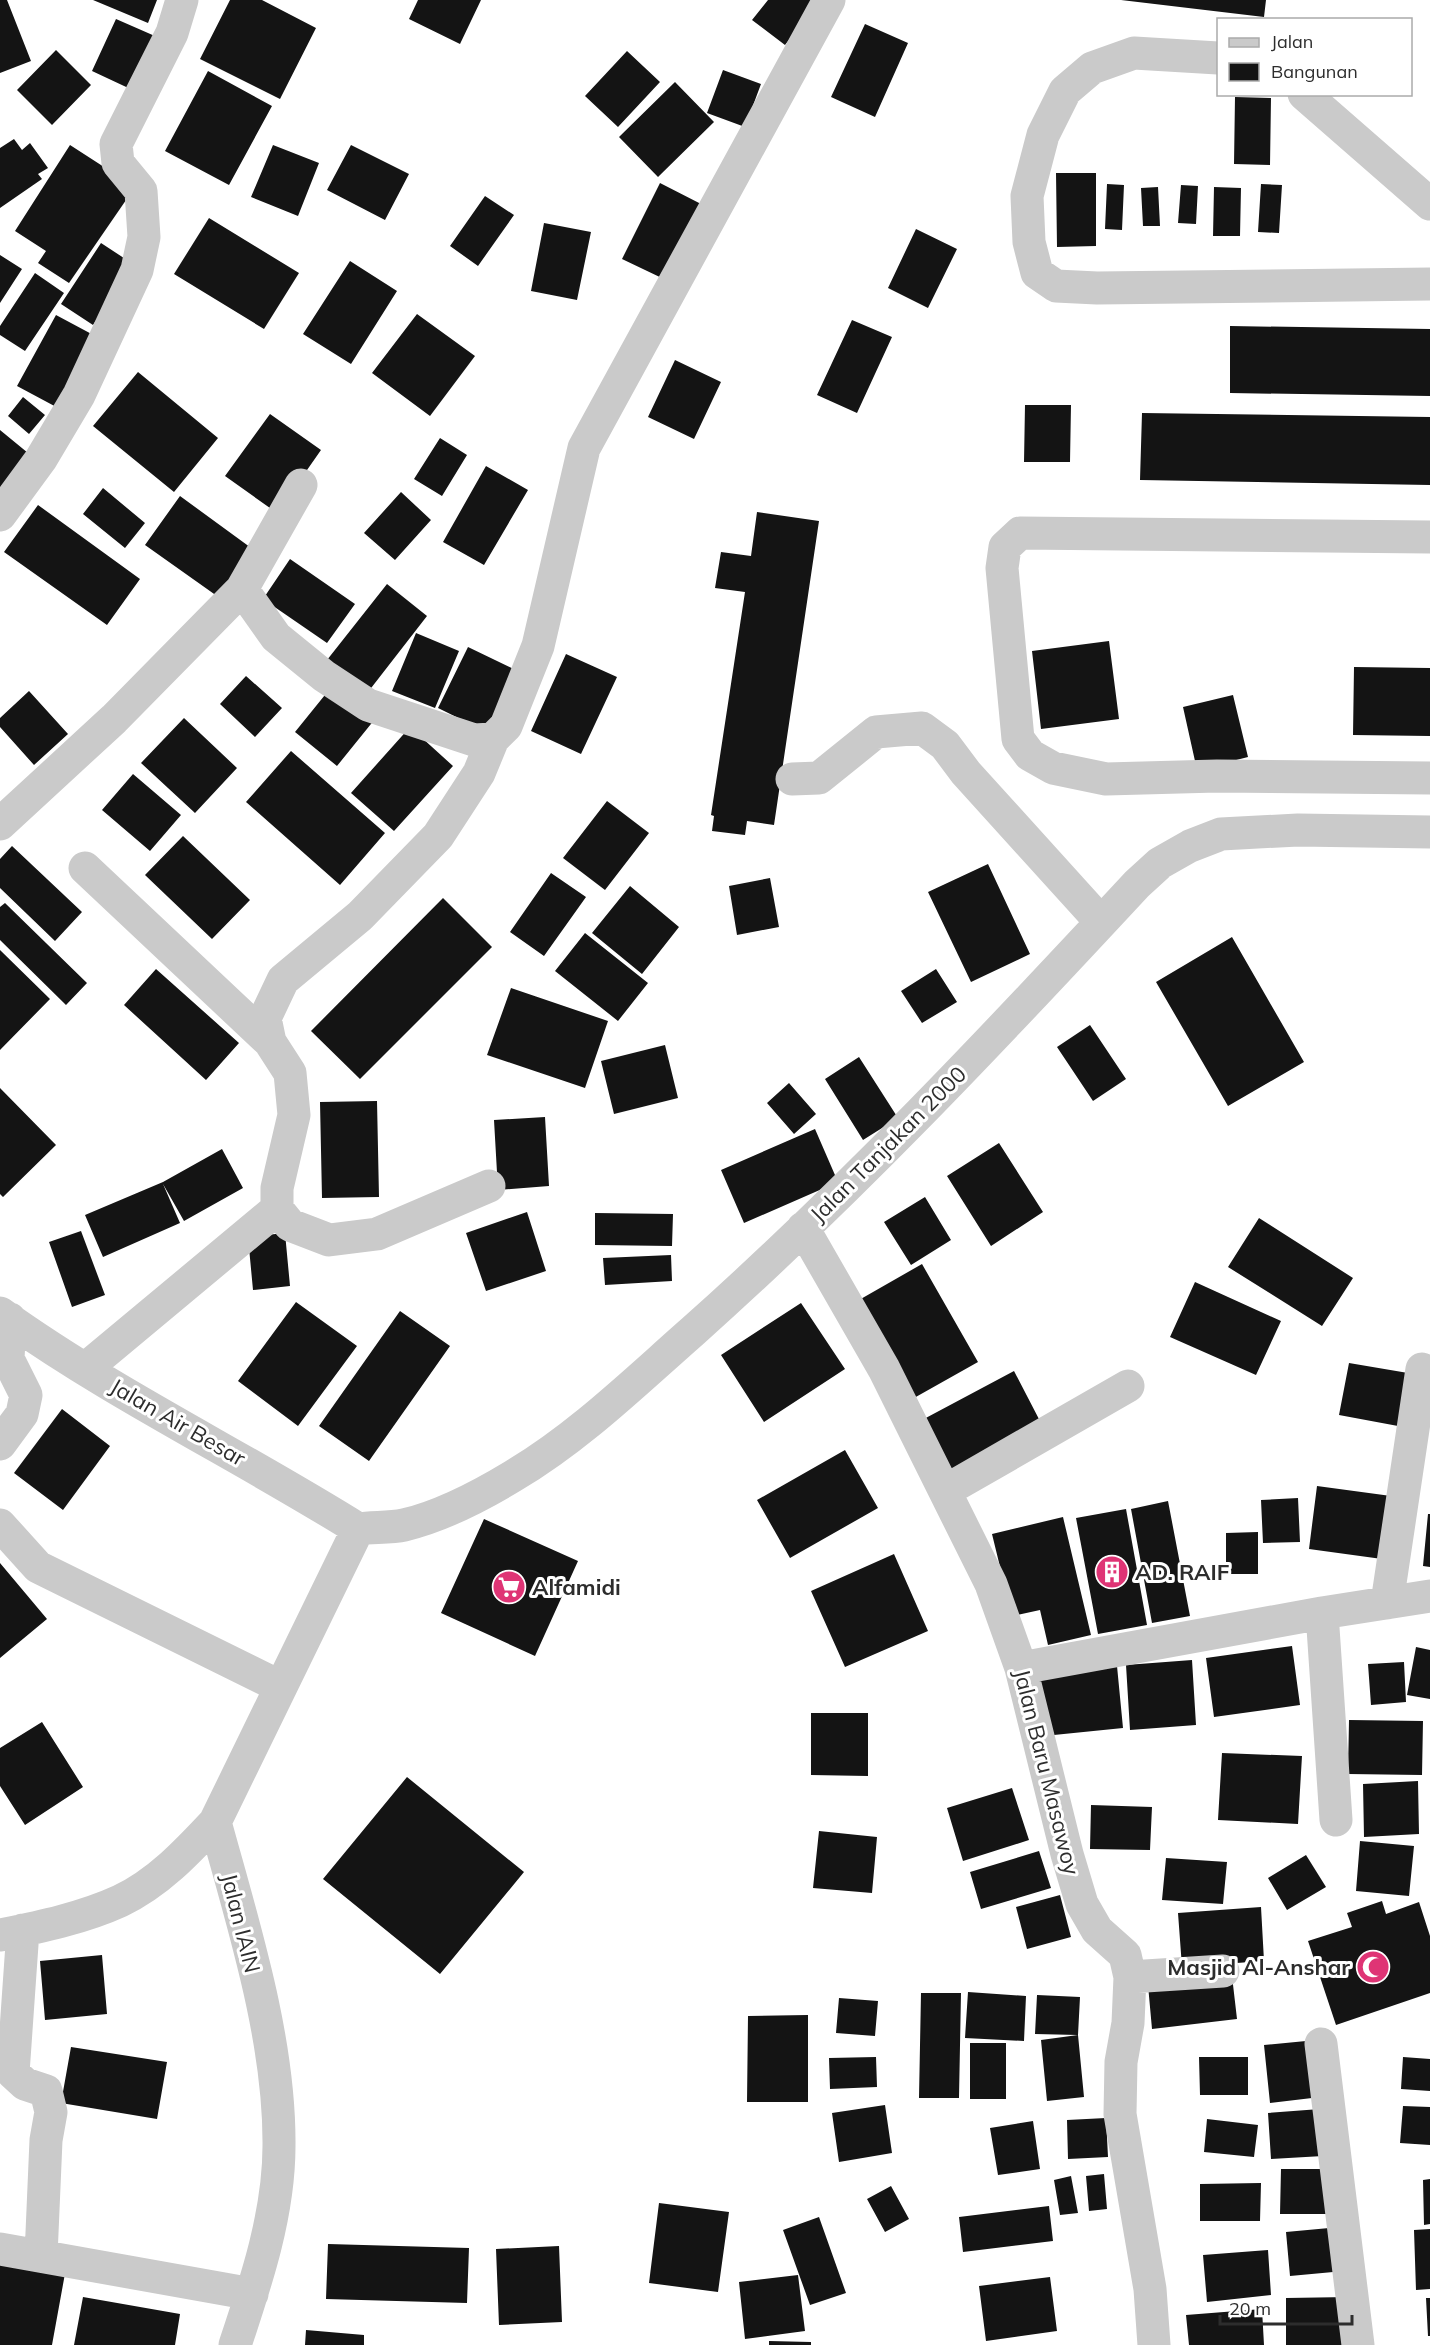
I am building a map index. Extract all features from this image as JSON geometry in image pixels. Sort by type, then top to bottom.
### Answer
[{"type":"street","points":[[0,515],[41,459],[79,395],[137,270],[144,237],[141,191],[118,163],[116,144],[172,33],[182,0]]},
{"type":"street","points":[[270,1042],[265,1018],[283,980],[360,916],[438,836],[479,773],[493,739],[506,726],[538,646],[584,448],[829,0]]},
{"type":"street","points":[[1217,58],[1134,53],[1092,68],[1065,91],[1043,135],[1027,196],[1029,242],[1037,273],[1056,286],[1097,288],[1430,284]]},
{"type":"street","points":[[1306,96],[1430,204]]},
{"type":"street","points":[[0,824],[114,719],[242,590],[301,485]]},
{"type":"street","points":[[1430,537],[1020,533],[1005,547],[1002,568],[1018,739],[1030,755],[1053,768],[1106,779],[1217,776],[1430,778]]},
{"type":"street","points":[[242,590],[276,637],[324,676],[368,705],[474,740],[493,739]]},
{"type":"street","points":[[792,779],[819,778],[876,732],[922,728],[945,745],[966,773],[1101,922]]},
{"type":"street","name":"Jalan Tanjakan 2000","points":[[358,1529],[404,1525],[456,1506],[513,1476],[563,1442],[642,1376],[803,1228],[981,1051],[1101,922],[1161,863],[1190,846],[1221,834],[1298,830],[1430,832]]},
{"type":"street","points":[[85,868],[270,1042],[290,1072],[294,1115],[277,1188],[277,1209],[290,1225],[329,1240],[377,1234],[489,1186]]},
{"type":"street","points":[[85,1369],[277,1209]]},
{"type":"street","name":"Jalan Baru Masawoy","points":[[803,1228],[884,1369],[991,1584],[1021,1668],[1067,1854],[1082,1904],[1097,1930],[1125,1955],[1130,1977],[1128,2023],[1121,2062],[1120,2114],[1150,2289],[1154,2345]]},
{"type":"street","points":[[0,1444],[22,1414],[26,1395],[9,1359],[5,1316]]},
{"type":"street","name":"Jalan Air Besar","points":[[5,1316],[85,1369],[291,1487],[358,1529]]},
{"type":"street","points":[[1387,1603],[1422,1369]]},
{"type":"street","points":[[945,1491],[1128,1386]]},
{"type":"street","points":[[0,1525],[38,1567],[281,1687]]},
{"type":"street","points":[[41,2256],[46,2140],[51,2112],[46,2091],[25,2084],[13,2073],[11,1932],[119,1901],[156,1879],[188,1851],[215,1822],[358,1529]]},
{"type":"street","points":[[1021,1668],[1322,1613],[1430,1596]]},
{"type":"street","points":[[1322,1613],[1336,1820]]},
{"type":"street","name":"Jalan IAIN","points":[[215,1822],[264,2018],[277,2095],[279,2148],[272,2214],[252,2294],[236,2345]]},
{"type":"street","points":[[1130,1977],[1223,1971]]},
{"type":"street","points":[[1321,2044],[1358,2345]]},
{"type":"street","points":[[0,2249],[252,2294]]},
{"type":"building","points":[[0,0],[7,0],[31,61],[0,73]]},
{"type":"building","points":[[93,0],[157,0],[148,23]]},
{"type":"building","points":[[230,0],[262,0],[316,28],[280,99],[200,59]]},
{"type":"building","points":[[418,0],[481,0],[460,44],[409,19]]},
{"type":"building","points":[[768,0],[820,0],[785,45],[752,20]]},
{"type":"building","points":[[1121,0],[1266,0],[1264,17]]},
{"type":"building","points":[[116,19],[164,40],[139,93],[92,71]]},
{"type":"building","points":[[865,24],[908,43],[875,117],[831,97]]},
{"type":"building","points":[[56,50],[91,85],[52,125],[17,90]]},
{"type":"building","points":[[627,51],[660,82],[618,127],[585,96]]},
{"type":"building","points":[[723,70],[761,84],[745,127],[707,113]]},
{"type":"building","points":[[208,71],[272,106],[229,185],[165,151]]},
{"type":"building","points":[[675,82],[714,122],[658,177],[619,137]]},
{"type":"building","points":[[1235,97],[1271,98],[1270,165],[1234,164]]},
{"type":"building","points":[[14,139],[22,150],[30,143],[48,168],[38,174],[42,179],[0,208],[0,148]]},
{"type":"building","points":[[70,145],[135,187],[69,283],[38,263],[46,251],[15,231]]},
{"type":"building","points":[[273,145],[319,163],[298,216],[251,197]]},
{"type":"building","points":[[351,145],[409,174],[385,220],[327,190]]},
{"type":"building","points":[[1056,173],[1096,173],[1096,246],[1057,247]]},
{"type":"building","points":[[660,183],[703,205],[666,280],[622,259]]},
{"type":"building","points":[[1107,184],[1124,185],[1122,230],[1105,229]]},
{"type":"building","points":[[1261,184],[1282,185],[1279,233],[1258,232]]},
{"type":"building","points":[[1181,185],[1198,186],[1196,224],[1178,223]]},
{"type":"building","points":[[1158,187],[1160,226],[1143,226],[1141,188]]},
{"type":"building","points":[[1214,187],[1241,188],[1240,236],[1213,236]]},
{"type":"building","points":[[485,196],[514,215],[478,266],[450,246]]},
{"type":"building","points":[[209,218],[299,273],[264,329],[174,274]]},
{"type":"building","points":[[544,223],[591,232],[577,300],[531,291]]},
{"type":"building","points":[[916,229],[957,249],[928,308],[888,288]]},
{"type":"building","points":[[101,243],[133,264],[93,325],[61,304]]},
{"type":"building","points":[[0,255],[22,269],[0,303]]},
{"type":"building","points":[[350,261],[397,291],[351,364],[303,334]]},
{"type":"building","points":[[35,273],[64,293],[25,351],[0,335],[0,326]]},
{"type":"building","points":[[417,314],[475,356],[430,416],[372,373]]},
{"type":"building","points":[[56,315],[99,338],[60,409],[17,386]]},
{"type":"building","points":[[852,320],[892,337],[857,413],[817,395]]},
{"type":"building","points":[[1230,326],[1430,329],[1430,396],[1230,393]]},
{"type":"building","points":[[675,360],[721,382],[694,439],[648,417]]},
{"type":"building","points":[[138,372],[218,438],[174,492],[93,426]]},
{"type":"building","points":[[23,397],[45,415],[29,434],[8,416]]},
{"type":"building","points":[[1025,405],[1071,405],[1070,462],[1024,462]]},
{"type":"building","points":[[1142,413],[1430,417],[1430,485],[1140,480]]},
{"type":"building","points":[[270,414],[321,450],[277,513],[225,476]]},
{"type":"building","points":[[0,430],[28,453],[0,488]]},
{"type":"building","points":[[440,438],[467,455],[442,496],[414,479]]},
{"type":"building","points":[[486,466],[528,490],[484,565],[443,542]]},
{"type":"building","points":[[103,488],[145,523],[125,548],[83,514]]},
{"type":"building","points":[[401,492],[431,520],[395,560],[364,533]]},
{"type":"building","points":[[180,496],[258,553],[224,601],[145,545]]},
{"type":"building","points":[[38,505],[140,579],[107,625],[4,552]]},
{"type":"building","points":[[757,512],[819,521],[774,825],[747,821],[745,835],[712,831],[714,816],[711,815],[745,592],[715,588],[721,552],[751,556]]},
{"type":"building","points":[[290,559],[355,604],[327,643],[263,599]]},
{"type":"building","points":[[387,584],[427,616],[368,692],[327,660]]},
{"type":"building","points":[[416,633],[459,651],[435,708],[392,691]]},
{"type":"building","points":[[1109,641],[1119,719],[1041,729],[1032,651]]},
{"type":"building","points":[[468,647],[524,674],[495,736],[438,708]]},
{"type":"building","points":[[566,654],[617,677],[581,754],[531,731]]},
{"type":"building","points":[[1354,667],[1430,668],[1430,736],[1353,735]]},
{"type":"building","points":[[246,676],[282,708],[255,737],[220,704]]},
{"type":"building","points":[[333,685],[375,719],[337,766],[295,732]]},
{"type":"building","points":[[29,691],[68,734],[34,765],[0,727],[0,718]]},
{"type":"building","points":[[1233,695],[1248,757],[1197,770],[1183,707]]},
{"type":"building","points":[[184,718],[237,768],[195,813],[141,763]]},
{"type":"building","points":[[410,727],[453,766],[394,831],[351,793]]},
{"type":"building","points":[[291,751],[385,833],[340,885],[246,802]]},
{"type":"building","points":[[133,774],[181,815],[150,851],[102,810]]},
{"type":"building","points":[[607,801],[649,833],[605,890],[563,858]]},
{"type":"building","points":[[183,836],[250,900],[212,939],[145,875]]},
{"type":"building","points":[[12,846],[82,912],[55,941],[0,888],[0,859]]},
{"type":"building","points":[[988,864],[1030,954],[971,982],[928,892]]},
{"type":"building","points":[[551,873],[586,897],[544,956],[510,932]]},
{"type":"building","points":[[770,878],[779,927],[737,935],[729,886]]},
{"type":"building","points":[[630,886],[679,927],[642,974],[592,933]]},
{"type":"building","points":[[443,898],[492,947],[360,1079],[311,1031]]},
{"type":"building","points":[[5,903],[87,983],[66,1005],[0,940],[0,907]]},
{"type":"building","points":[[585,933],[648,983],[618,1021],[555,971]]},
{"type":"building","points":[[1232,937],[1304,1062],[1228,1106],[1156,982]]},
{"type":"building","points":[[0,950],[50,999],[0,1050]]},
{"type":"building","points":[[156,969],[239,1043],[206,1080],[124,1005]]},
{"type":"building","points":[[936,969],[957,1002],[922,1023],[901,991]]},
{"type":"building","points":[[511,988],[608,1021],[585,1088],[487,1055]]},
{"type":"building","points":[[1090,1025],[1126,1079],[1093,1101],[1057,1047]]},
{"type":"building","points":[[665,1045],[678,1098],[614,1114],[601,1061]]},
{"type":"building","points":[[859,1057],[898,1118],[863,1140],[825,1079]]},
{"type":"building","points":[[789,1083],[816,1114],[794,1134],[767,1103]]},
{"type":"building","points":[[0,1088],[56,1145],[3,1197],[0,1194]]},
{"type":"building","points":[[377,1101],[379,1197],[322,1198],[320,1102]]},
{"type":"building","points":[[545,1117],[549,1186],[498,1190],[494,1120]]},
{"type":"building","points":[[815,1129],[838,1182],[744,1223],[721,1170]]},
{"type":"building","points":[[999,1143],[1043,1212],[991,1246],[947,1176]]},
{"type":"building","points":[[222,1149],[243,1188],[184,1221],[163,1184],[180,1223],[103,1257],[85,1215],[163,1182]]},
{"type":"building","points":[[925,1197],[951,1240],[911,1265],[884,1222]]},
{"type":"building","points":[[527,1212],[546,1271],[486,1291],[466,1233]]},
{"type":"building","points":[[595,1213],[673,1214],[672,1246],[595,1245]]},
{"type":"building","points":[[1259,1218],[1353,1278],[1322,1326],[1228,1267]]},
{"type":"building","points":[[81,1231],[105,1295],[72,1307],[49,1242]]},
{"type":"building","points":[[285,1233],[290,1286],[253,1290],[248,1237]]},
{"type":"building","points":[[671,1255],[672,1281],[605,1285],[603,1258]]},
{"type":"building","points":[[922,1264],[978,1362],[914,1398],[859,1300]]},
{"type":"building","points":[[1195,1282],[1281,1321],[1256,1375],[1170,1337]]},
{"type":"building","points":[[296,1302],[357,1346],[298,1426],[238,1381]]},
{"type":"building","points":[[801,1303],[845,1369],[764,1422],[721,1355]]},
{"type":"building","points":[[400,1311],[450,1346],[369,1461],[319,1426]]},
{"type":"building","points":[[1349,1363],[1408,1373],[1398,1426],[1339,1415]]},
{"type":"building","points":[[1014,1371],[1041,1423],[949,1472],[922,1420]]},
{"type":"building","points":[[62,1409],[110,1446],[63,1510],[14,1473]]},
{"type":"building","points":[[845,1450],[878,1508],[790,1558],[757,1500]]},
{"type":"building","points":[[1317,1486],[1391,1496],[1382,1559],[1309,1549]]},
{"type":"building","points":[[1298,1498],[1300,1542],[1263,1543],[1261,1500]]},
{"type":"building","points":[[1168,1501],[1190,1616],[1152,1623],[1131,1509]]},
{"type":"building","name":"AD. RAIF","points":[[1126,1509],[1147,1625],[1098,1634],[1076,1518]]},
{"type":"building","points":[[1428,1514],[1430,1514],[1430,1567],[1423,1566]]},
{"type":"building","points":[[1063,1517],[1091,1635],[1048,1645],[1040,1610],[1012,1616],[992,1534]]},
{"type":"building","name":"Alfamidi","points":[[484,1519],[578,1561],[535,1656],[441,1613]]},
{"type":"building","points":[[1258,1532],[1258,1574],[1226,1574],[1226,1533]]},
{"type":"building","points":[[894,1554],[928,1631],[845,1667],[811,1591]]},
{"type":"building","points":[[0,1563],[47,1619],[0,1658]]},
{"type":"building","points":[[1292,1646],[1300,1705],[1214,1717],[1206,1658]]},
{"type":"building","points":[[1416,1647],[1430,1650],[1430,1699],[1407,1695]]},
{"type":"building","points":[[1192,1660],[1196,1725],[1130,1730],[1126,1665]]},
{"type":"building","points":[[1404,1662],[1406,1702],[1371,1705],[1368,1664]]},
{"type":"building","points":[[1117,1666],[1123,1728],[1044,1736],[1038,1675]]},
{"type":"building","points":[[811,1713],[868,1713],[868,1776],[811,1775]]},
{"type":"building","points":[[1349,1720],[1423,1721],[1422,1775],[1348,1774]]},
{"type":"building","points":[[42,1722],[83,1787],[25,1825],[0,1786],[0,1748]]},
{"type":"building","points":[[1222,1753],[1302,1756],[1298,1824],[1218,1820]]},
{"type":"building","points":[[407,1777],[524,1872],[440,1974],[323,1879]]},
{"type":"building","points":[[1418,1781],[1419,1834],[1364,1837],[1363,1784]]},
{"type":"building","points":[[1012,1788],[1029,1840],[963,1861],[947,1808]]},
{"type":"building","points":[[1091,1805],[1152,1807],[1150,1850],[1090,1849]]},
{"type":"building","points":[[819,1831],[877,1837],[872,1893],[813,1888]]},
{"type":"building","points":[[1360,1841],[1414,1846],[1409,1896],[1356,1891]]},
{"type":"building","points":[[1039,1851],[1051,1888],[981,1909],[970,1872]]},
{"type":"building","points":[[1306,1855],[1326,1887],[1287,1910],[1268,1878]]},
{"type":"building","points":[[1166,1858],[1227,1862],[1223,1904],[1162,1900]]},
{"type":"building","points":[[1060,1895],[1071,1937],[1027,1949],[1016,1907]]},
{"type":"building","name":"Masjid Al-Anshar","points":[[1382,1901],[1386,1914],[1419,1902],[1430,1936],[1430,1993],[1336,2025],[1308,1941],[1352,1927],[1347,1913]]},
{"type":"building","points":[[1261,1907],[1264,1961],[1182,1967],[1178,1913]]},
{"type":"building","points":[[102,1955],[107,2014],[45,2020],[40,1961]]},
{"type":"building","points":[[1232,1976],[1237,2019],[1152,2029],[1148,1985]]},
{"type":"building","points":[[968,1992],[1026,1996],[1024,2041],[965,2038]]},
{"type":"building","points":[[921,1993],[961,1993],[959,2098],[919,2098]]},
{"type":"building","points":[[1037,1995],[1080,1997],[1078,2035],[1035,2034]]},
{"type":"building","points":[[839,1998],[878,2001],[875,2036],[836,2033]]},
{"type":"building","points":[[808,2015],[808,2102],[747,2102],[748,2016]]},
{"type":"building","points":[[1078,2035],[1084,2097],[1047,2101],[1041,2040]]},
{"type":"building","points":[[1306,2041],[1312,2098],[1270,2103],[1264,2045]]},
{"type":"building","points":[[970,2043],[1006,2043],[1006,2099],[970,2099]]},
{"type":"building","points":[[71,2047],[167,2062],[157,2119],[61,2103]]},
{"type":"building","points":[[876,2057],[877,2087],[830,2089],[829,2058]]},
{"type":"building","points":[[1199,2057],[1248,2057],[1248,2095],[1200,2095]]},
{"type":"building","points":[[1403,2057],[1430,2059],[1430,2091],[1401,2089]]},
{"type":"building","points":[[885,2105],[892,2153],[839,2162],[832,2113]]},
{"type":"building","points":[[1403,2106],[1430,2107],[1430,2145],[1400,2143]]},
{"type":"building","points":[[1320,2109],[1323,2156],[1271,2159],[1268,2113]]},
{"type":"building","points":[[1106,2118],[1108,2157],[1068,2159],[1067,2120]]},
{"type":"building","points":[[1207,2119],[1258,2125],[1254,2157],[1204,2152]]},
{"type":"building","points":[[1033,2121],[1040,2169],[998,2175],[990,2128]]},
{"type":"building","points":[[1281,2169],[1333,2169],[1333,2214],[1280,2214]]},
{"type":"building","points":[[1104,2174],[1107,2209],[1089,2211],[1086,2176]]},
{"type":"building","points":[[1071,2176],[1078,2213],[1060,2215],[1054,2180]]},
{"type":"building","points":[[1430,2179],[1430,2224],[1424,2225],[1423,2180]]},
{"type":"building","points":[[1261,2183],[1260,2221],[1200,2221],[1200,2184]]},
{"type":"building","points":[[891,2186],[909,2219],[885,2232],[867,2199]]},
{"type":"building","points":[[659,2203],[729,2212],[718,2292],[649,2283]]},
{"type":"building","points":[[1049,2206],[1053,2241],[963,2252],[959,2217]]},
{"type":"building","points":[[819,2217],[846,2293],[810,2305],[783,2230]]},
{"type":"building","points":[[1340,2227],[1344,2271],[1290,2276],[1286,2232]]},
{"type":"building","points":[[1430,2229],[1430,2289],[1416,2290],[1414,2230]]},
{"type":"building","points":[[328,2244],[469,2248],[467,2303],[326,2299]]},
{"type":"building","points":[[559,2246],[562,2322],[499,2325],[496,2249]]},
{"type":"building","points":[[1268,2250],[1271,2295],[1207,2302],[1203,2255]]},
{"type":"building","points":[[0,2257],[66,2268],[52,2345],[0,2345]]},
{"type":"building","points":[[798,2275],[805,2331],[745,2339],[739,2282]]},
{"type":"building","points":[[1050,2277],[1057,2331],[986,2341],[979,2286]]},
{"type":"building","points":[[83,2297],[180,2314],[175,2345],[74,2345]]},
{"type":"building","points":[[1349,2297],[1349,2345],[1286,2345],[1286,2298]]},
{"type":"building","points":[[1426,2298],[1430,2298],[1430,2336],[1428,2336]]},
{"type":"building","points":[[1262,2309],[1264,2345],[1189,2345],[1186,2315]]},
{"type":"building","points":[[306,2330],[364,2335],[364,2345],[305,2345]]},
{"type":"building","points":[[769,2341],[811,2342],[811,2345],[769,2345]]},
{"type":"place","name":"AD. RAIF","points":[[1112,1572]]},
{"type":"place","name":"Alfamidi","points":[[509,1587]]},
{"type":"place","name":"Masjid Al-Anshar","points":[[1373,1967]]}]
